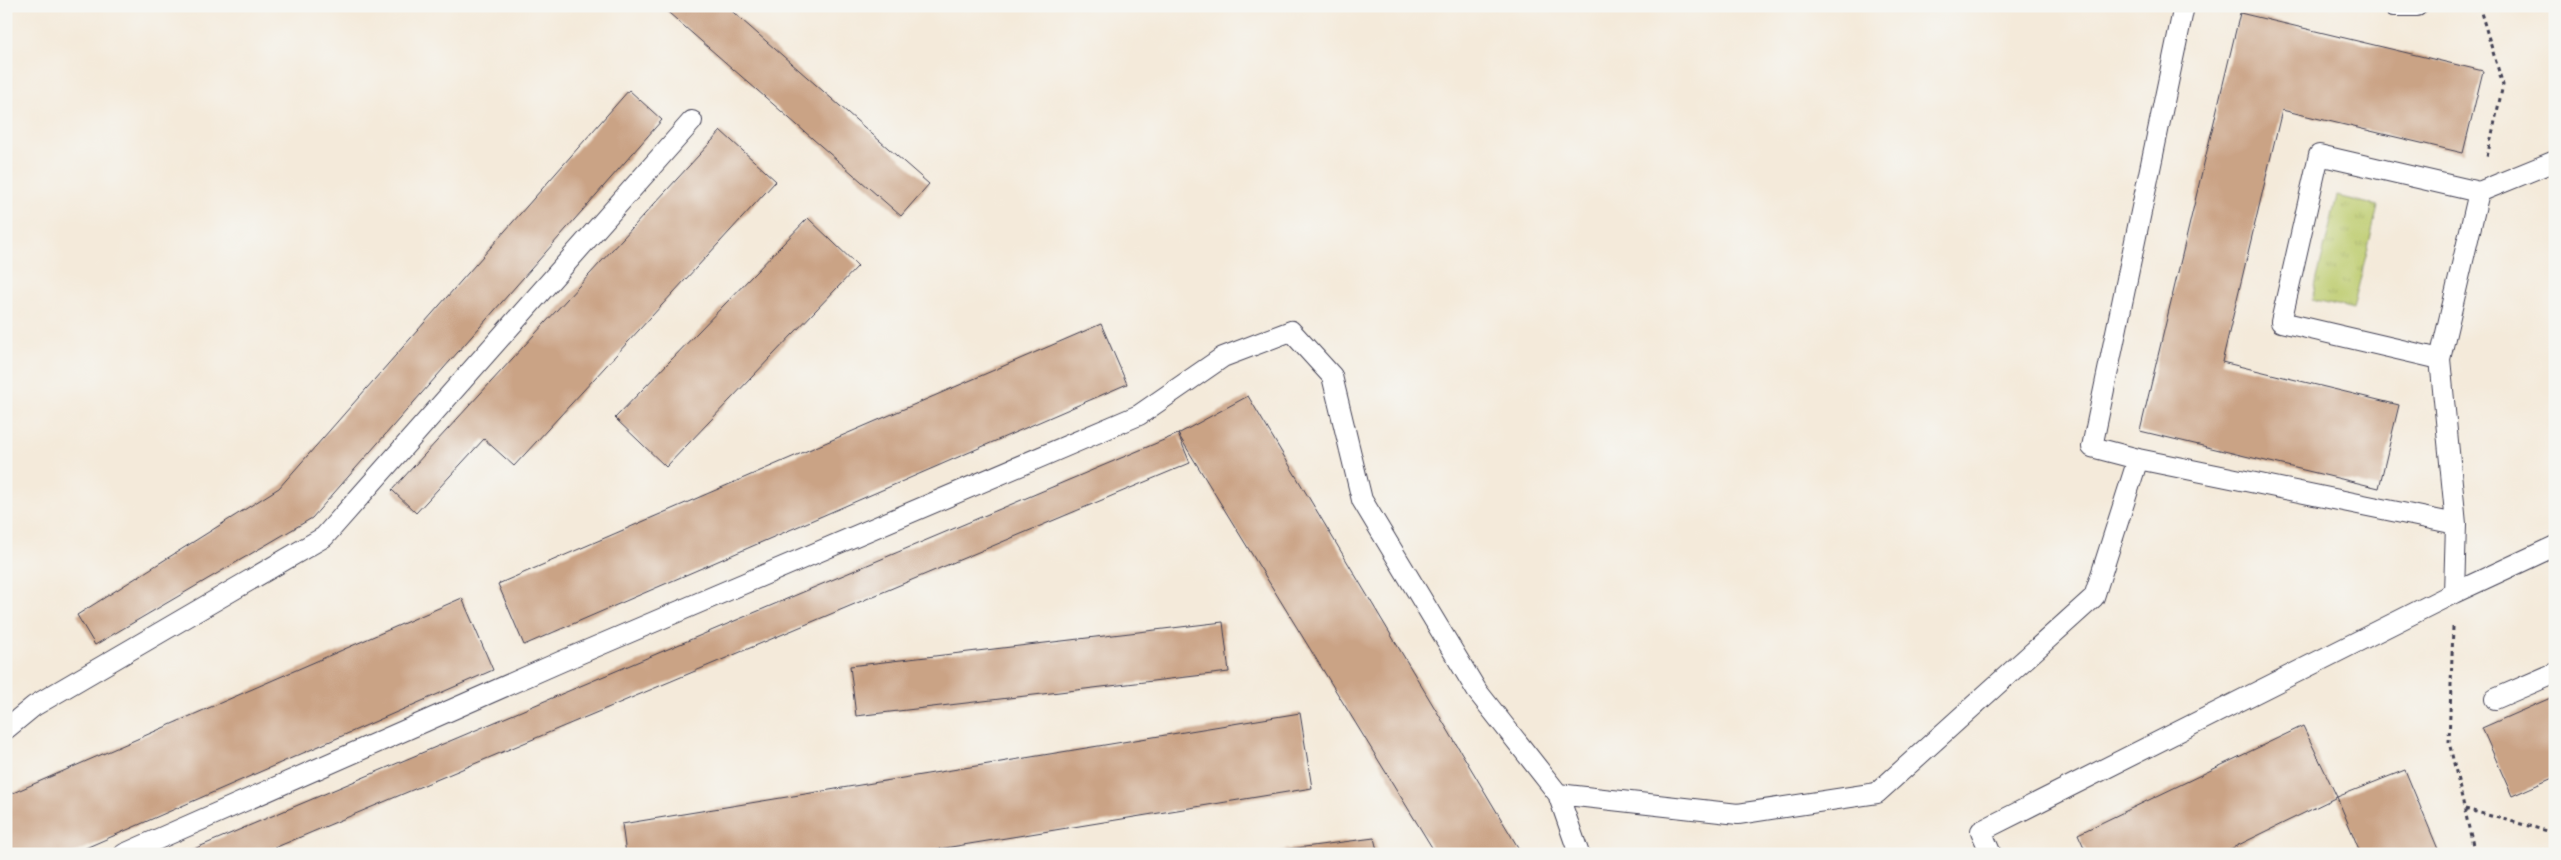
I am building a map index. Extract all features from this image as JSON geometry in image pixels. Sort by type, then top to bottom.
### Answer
[{"type":"lane","points":[[2184,6],[2092,447],[2138,459],[2456,524]]},
{"type":"lane","points":[[2393,6],[2417,6]]},
{"type":"lane","points":[[6,729],[34,706],[324,537],[692,121]]},
{"type":"lane","points":[[2440,359],[2281,322],[2320,155],[2479,192],[2555,161]]},
{"type":"lane","points":[[2454,593],[2456,524],[2440,359],[2479,192]]},
{"type":"lane","points":[[124,854],[569,658],[1139,415],[1223,357],[1291,331],[1332,376],[1362,500],[1477,691],[1558,794],[1579,854]]},
{"type":"lane","points":[[1558,794],[1738,814],[1877,793],[2094,597],[2138,459]]},
{"type":"lane","points":[[1991,854],[1981,831],[2454,593],[2555,546]]},
{"type":"lane","points":[[2495,699],[2555,673]]},
{"type":"path","points":[[2479,6],[2503,85],[2479,192]]},
{"type":"path","points":[[2454,593],[2450,742],[2475,854]]},
{"type":"path","points":[[2465,809],[2555,833]]},
{"type":"green space","points":[[2337,196],[2378,206],[2353,309],[2312,299]]},
{"type":"building","points":[[661,6],[726,6],[929,184],[901,216]]},
{"type":"building","points":[[2240,13],[2483,71],[2463,153],[2282,110],[2222,362],[2399,405],[2379,488],[2140,431]]},
{"type":"building","points":[[629,90],[662,120],[312,518],[95,645],[77,615],[279,488]]},
{"type":"building","points":[[721,131],[776,181],[514,466],[484,439],[416,513],[392,490]]},
{"type":"building","points":[[808,218],[858,266],[666,467],[615,418]]},
{"type":"building","points":[[1101,324],[1127,384],[524,645],[498,584]]},
{"type":"building","points":[[1248,396],[1522,854],[1436,854],[1178,434]]},
{"type":"building","points":[[1178,434],[1190,463],[260,854],[182,854]]},
{"type":"building","points":[[462,598],[493,670],[72,854],[6,854],[6,796]]},
{"type":"building","points":[[1223,622],[1229,672],[856,716],[850,666]]},
{"type":"building","points":[[2555,696],[2555,777],[2512,796],[2482,728]]},
{"type":"building","points":[[1300,713],[1312,788],[908,854],[626,854],[622,824]]},
{"type":"building","points":[[2303,726],[2337,797],[2220,854],[2087,854],[2078,834]]},
{"type":"building","points":[[2405,770],[2440,854],[2361,854],[2337,797]]},
{"type":"building","points":[[1374,838],[1378,854],[1267,854],[1289,849]]}]
